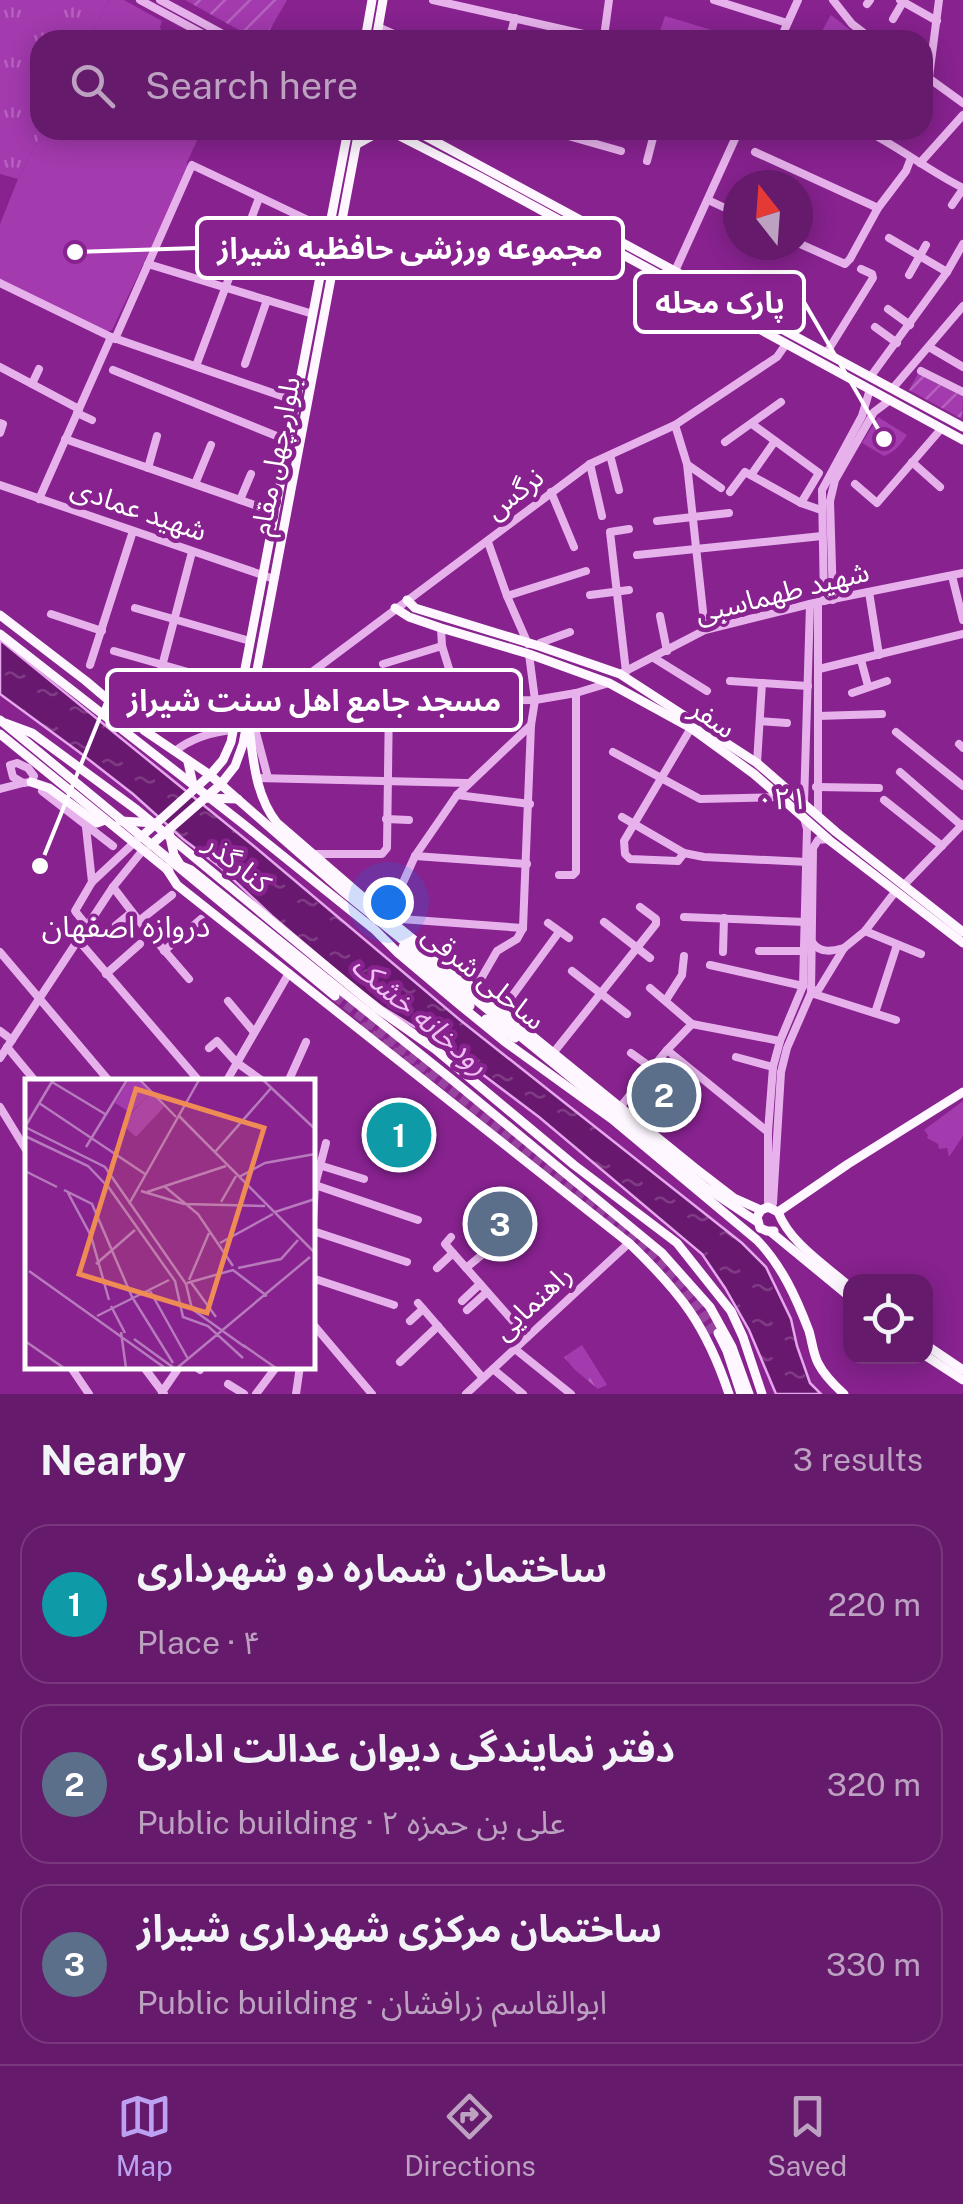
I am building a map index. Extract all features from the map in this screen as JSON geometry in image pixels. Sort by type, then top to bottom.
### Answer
[{"type":"main road","points":[[370,30],[372,0]]},
{"type":"main road","points":[[376,30],[383,0]]},
{"type":"main road","name":"بلوار چهل مقام","points":[[210,775],[223,760],[233,730],[346,140]]},
{"type":"main road","name":"بلوار چهل مقام","points":[[220,785],[235,766],[243,744],[358,140]]},
{"type":"main road","points":[[357,144],[364,140]]},
{"type":"main road","points":[[412,140],[571,214],[963,426]]},
{"type":"main road","points":[[430,140],[566,225],[963,440]]},
{"type":"main road","points":[[566,225],[571,214]]},
{"type":"main road","points":[[930,422],[936,412]]},
{"type":"main road","points":[[284,467],[295,469]]},
{"type":"main road","name":"سفر","points":[[407,600],[412,612],[441,628],[532,648],[609,683],[691,728],[783,797],[828,839],[963,932]]},
{"type":"main road","name":"سفر","points":[[395,608],[623,673],[756,763],[963,943]]},
{"type":"main road","name":"ساحلی شرقی","points":[[0,615],[145,732],[210,775],[308,863],[706,1188],[770,1232]]},
{"type":"main road","points":[[0,634],[375,930],[475,1018],[612,1119],[757,1240],[791,1288],[817,1362],[844,1394]]},
{"type":"main road","name":"ساحلی شرقی","points":[[249,714],[260,794],[277,823],[388,918],[734,1198],[772,1211],[796,1240],[843,1280]]},
{"type":"main road","points":[[2,722],[334,1002],[345,1018],[629,1244],[670,1284],[726,1351],[735,1394]]},
{"type":"main road","name":"کنارگذر","points":[[2,722],[32,734],[136,810],[435,1050]]},
{"type":"main road","points":[[0,734],[105,820],[137,839]]},
{"type":"main road","points":[[188,762],[194,789]]},
{"type":"main road","points":[[137,839],[210,775]]},
{"type":"main road","points":[[27,783],[49,788],[97,823],[105,820]]},
{"type":"main road","points":[[147,848],[220,785]]},
{"type":"main road","points":[[205,798],[238,798]]},
{"type":"main road","points":[[120,821],[157,823]]},
{"type":"main road","points":[[169,832],[177,884],[289,973],[334,1002],[344,1006],[352,999]]},
{"type":"main road","points":[[173,865],[191,870],[662,1253],[715,1316],[749,1394]]},
{"type":"main road","points":[[375,930],[396,942],[491,1023],[535,1047]]},
{"type":"main road","points":[[345,1018],[352,999]]},
{"type":"main road","points":[[435,1050],[450,1069],[545,1149],[554,1164]]},
{"type":"main road","points":[[435,1050],[574,1165],[678,1243],[731,1311],[762,1394]]},
{"type":"main road","points":[[756,1221],[963,1092]]},
{"type":"main road","points":[[772,1211],[778,1228],[770,1232],[843,1291]]},
{"type":"main road","points":[[696,1319],[715,1316]]},
{"type":"main road","points":[[715,1316],[709,1322],[715,1356],[735,1394]]},
{"type":"main road","points":[[933,1349],[963,1370]]},
{"type":"main road","points":[[933,1361],[963,1380]]},
{"type":"street","points":[[140,0],[196,30]]},
{"type":"street","points":[[160,0],[216,30]]},
{"type":"street","points":[[433,0],[568,30]]},
{"type":"street","points":[[607,30],[608,0]]},
{"type":"street","points":[[714,0],[787,24]]},
{"type":"street","points":[[784,30],[798,0]]},
{"type":"street","points":[[832,0],[860,30]]},
{"type":"street","points":[[933,31],[939,0]]},
{"type":"street","points":[[893,19],[902,1],[937,21]]},
{"type":"street","points":[[512,30],[515,18]]},
{"type":"street","points":[[378,27],[385,30]]},
{"type":"street","points":[[933,81],[960,100],[963,86]]},
{"type":"street","points":[[920,163],[963,115]]},
{"type":"street","points":[[583,140],[621,151]]},
{"type":"street","points":[[646,161],[652,140]]},
{"type":"street","points":[[676,271],[735,140]]},
{"type":"street","points":[[886,140],[961,188]]},
{"type":"street","points":[[754,152],[878,208]]},
{"type":"street","points":[[813,250],[845,264],[911,158]]},
{"type":"street","points":[[39,499],[192,166],[329,230]]},
{"type":"street","points":[[952,205],[963,176]]},
{"type":"street","points":[[196,366],[260,198]]},
{"type":"street","points":[[708,200],[723,207]]},
{"type":"street","points":[[213,228],[246,237]]},
{"type":"street","points":[[889,238],[947,272]]},
{"type":"street","points":[[870,376],[910,325],[963,244]]},
{"type":"street","points":[[909,275],[926,245]]},
{"type":"street","points":[[148,264],[313,314]]},
{"type":"street","points":[[828,352],[874,276],[861,269]]},
{"type":"street","points":[[0,283],[113,338],[296,401]]},
{"type":"street","points":[[864,293],[876,300]]},
{"type":"street","points":[[245,364],[267,300]]},
{"type":"street","points":[[892,388],[963,306]]},
{"type":"street","points":[[888,309],[910,325]]},
{"type":"street","points":[[875,327],[897,343]]},
{"type":"street","name":"نرگس","points":[[280,696],[590,464],[675,425],[776,357],[786,344]]},
{"type":"street","points":[[928,347],[963,367]]},
{"type":"street","points":[[12,374],[18,360]]},
{"type":"street","points":[[0,367],[92,420]]},
{"type":"street","points":[[32,384],[39,369]]},
{"type":"street","points":[[113,370],[289,441]]},
{"type":"street","points":[[921,371],[963,392]]},
{"type":"street","points":[[53,395],[59,381]]},
{"type":"street","points":[[804,804],[808,686],[830,501],[835,480],[866,418],[870,389]]},
{"type":"street","points":[[818,816],[822,490],[866,418],[890,400]]},
{"type":"street","points":[[724,442],[781,402]]},
{"type":"street","points":[[0,423],[0,432]]},
{"type":"street","points":[[752,424],[819,473],[801,503]]},
{"type":"street","points":[[675,425],[687,464],[705,630]]},
{"type":"street","points":[[854,484],[877,502],[941,428]]},
{"type":"street","points":[[148,468],[157,436]]},
{"type":"street","points":[[66,440],[275,512]]},
{"type":"street","points":[[751,475],[775,440]]},
{"type":"street","points":[[195,484],[211,445]]},
{"type":"street","points":[[610,454],[619,490]]},
{"type":"street","points":[[912,462],[940,487]]},
{"type":"street","points":[[590,464],[602,516]]},
{"type":"street","points":[[687,464],[721,488]]},
{"type":"street","points":[[730,492],[745,472],[821,510]]},
{"type":"street","points":[[240,500],[251,474]]},
{"type":"street","name":"شهید عمادی","points":[[0,486],[274,579]]},
{"type":"street","points":[[551,492],[574,547]]},
{"type":"street","points":[[657,521],[729,513]]},
{"type":"street","points":[[623,673],[610,532],[628,529]]},
{"type":"street","points":[[90,665],[133,531]]},
{"type":"street","points":[[637,555],[822,536]]},
{"type":"street","points":[[476,989],[497,951],[517,939],[523,928],[535,700],[532,648],[488,542]]},
{"type":"street","points":[[145,732],[192,552]]},
{"type":"street","points":[[493,593],[586,571]]},
{"type":"street","name":"شهید طهماسبی","points":[[609,683],[705,630],[963,573]]},
{"type":"street","points":[[952,576],[962,616]]},
{"type":"street","points":[[590,595],[628,590]]},
{"type":"street","points":[[869,592],[880,655]]},
{"type":"street","points":[[135,608],[250,642]]},
{"type":"street","points":[[51,614],[102,632]]},
{"type":"street","points":[[660,616],[667,651]]},
{"type":"street","points":[[441,628],[442,646],[459,701]]},
{"type":"street","points":[[532,648],[570,632]]},
{"type":"street","points":[[819,670],[963,634]]},
{"type":"street","points":[[383,664],[442,646]]},
{"type":"street","points":[[114,651],[242,688]]},
{"type":"street","points":[[654,658],[707,690]]},
{"type":"street","points":[[860,660],[868,686]]},
{"type":"street","points":[[730,681],[808,686]]},
{"type":"street","points":[[852,692],[887,681]]},
{"type":"street","points":[[252,695],[535,700],[576,694],[609,683]]},
{"type":"street","points":[[756,763],[762,683]]},
{"type":"street","points":[[559,876],[575,874],[576,694]]},
{"type":"street","points":[[312,854],[385,851],[389,700]]},
{"type":"street","points":[[249,714],[268,778]]},
{"type":"street","points":[[818,716],[882,714]]},
{"type":"street","points":[[760,721],[787,723]]},
{"type":"street","points":[[523,928],[388,918],[415,856],[458,794],[531,725]]},
{"type":"street","points":[[684,853],[678,862],[626,857],[624,841],[691,728]]},
{"type":"street","points":[[175,750],[216,732],[233,730]]},
{"type":"street","points":[[896,732],[963,786]]},
{"type":"street","points":[[613,752],[704,800],[783,797]]},
{"type":"street","points":[[0,758],[10,766],[12,777],[27,783]]},
{"type":"street","points":[[0,790],[27,783],[34,776],[16,763],[10,766]]},
{"type":"street","points":[[807,990],[819,988],[844,948],[961,830],[900,772]]},
{"type":"street","points":[[256,778],[468,782]]},
{"type":"street","points":[[816,787],[880,788]]},
{"type":"street","points":[[42,791],[113,846]]},
{"type":"street","points":[[458,794],[530,804]]},
{"type":"street","points":[[884,800],[942,846]]},
{"type":"street","points":[[622,817],[684,853],[806,862]]},
{"type":"street","points":[[772,1211],[768,1132],[773,1067],[780,1041],[807,990],[804,817]]},
{"type":"street","points":[[386,819],[409,820]]},
{"type":"street","points":[[86,827],[92,882]]},
{"type":"street","points":[[87,926],[75,911],[92,882],[137,839]]},
{"type":"street","points":[[772,1211],[781,1072],[807,990],[813,848],[818,840],[828,839]]},
{"type":"street","points":[[0,1058],[114,887],[147,848]]},
{"type":"street","points":[[415,856],[527,864]]},
{"type":"street","points":[[114,887],[189,979]]},
{"type":"street","points":[[139,922],[172,895]]},
{"type":"street","points":[[554,1052],[656,922],[640,907]]},
{"type":"street","points":[[116,925],[132,912]]},
{"type":"street","points":[[684,917],[805,922]]},
{"type":"street","points":[[723,952],[724,918]]},
{"type":"street","points":[[164,950],[201,919]]},
{"type":"street","points":[[604,922],[650,958]]},
{"type":"street","points":[[548,924],[568,938]]},
{"type":"street","points":[[865,930],[920,954]]},
{"type":"street","points":[[502,1010],[559,932]]},
{"type":"street","points":[[79,941],[198,1079]]},
{"type":"street","points":[[812,941],[815,947],[825,950],[844,948]]},
{"type":"street","points":[[106,974],[140,944]]},
{"type":"street","points":[[875,1014],[897,945]]},
{"type":"street","points":[[759,950],[804,951]]},
{"type":"street","points":[[0,952],[107,1079]]},
{"type":"street","points":[[666,1000],[682,975],[684,956]]},
{"type":"street","points":[[710,964],[807,990],[896,1020]]},
{"type":"street","points":[[572,971],[628,1014]]},
{"type":"street","points":[[228,1079],[289,973]]},
{"type":"street","points":[[650,988],[692,1024],[780,1041]]},
{"type":"street","points":[[228,1001],[253,1031]]},
{"type":"street","points":[[621,1106],[692,1024]]},
{"type":"street","points":[[0,1031],[34,1079]]},
{"type":"street","points":[[210,1048],[216,1042],[260,1079]]},
{"type":"street","points":[[289,1079],[306,1042]]},
{"type":"street","points":[[667,1050],[768,1132]]},
{"type":"street","points":[[631,1053],[652,1068]]},
{"type":"street","points":[[736,1057],[773,1067]]},
{"type":"street","points":[[0,1107],[25,1149]]},
{"type":"street","points":[[326,1143],[315,1185],[418,1220]]},
{"type":"street","points":[[319,1165],[364,1179]]},
{"type":"street","points":[[315,1232],[406,1262]]},
{"type":"street","points":[[450,1237],[444,1244],[527,1337]]},
{"type":"street","name":"راهنمایی","points":[[466,1394],[629,1244]]},
{"type":"street","points":[[437,1268],[453,1254]]},
{"type":"street","points":[[466,1268],[484,1254]]},
{"type":"street","points":[[315,1279],[394,1305]]},
{"type":"street","points":[[462,1300],[480,1284]]},
{"type":"street","points":[[467,1310],[487,1292]]},
{"type":"street","points":[[410,1320],[421,1306],[484,1378]]},
{"type":"street","points":[[400,1362],[438,1326]]},
{"type":"street","points":[[315,1327],[367,1392]]},
{"type":"street","points":[[515,1348],[570,1394]]},
{"type":"street","points":[[72,1369],[89,1394]]},
{"type":"street","points":[[145,1369],[163,1393],[178,1369]]},
{"type":"street","points":[[256,1394],[272,1369]]},
{"type":"street","points":[[296,1394],[300,1369]]},
{"type":"street","points":[[494,1369],[523,1394]]},
{"type":"street","points":[[228,1384],[244,1394]]},
{"type":"green space","points":[[0,0],[109,0],[94,30],[30,30],[30,140],[38,140],[18,179],[0,174]]},
{"type":"green space","points":[[109,0],[124,0],[162,21],[161,30],[94,30]]},
{"type":"green space","points":[[185,0],[287,0],[270,30],[239,30]]},
{"type":"green space","points":[[831,15],[850,30],[823,30]]},
{"type":"green space","points":[[665,16],[712,30],[660,30]]},
{"type":"green space","points":[[38,140],[197,140],[187,162],[187,172],[112,330],[106,332],[0,280],[0,224]]},
{"type":"green space","points":[[919,372],[963,397],[962,419],[909,390]]},
{"type":"green space","points":[[878,417],[907,435],[884,456],[862,443]]},
{"type":"green space","points":[[963,1101],[963,1136],[949,1157],[947,1148],[939,1149],[924,1130]]},
{"type":"green space","points":[[582,1345],[607,1385],[598,1389],[564,1357]]},
{"type":"water","name":"رودخانه خشک","points":[[0,640],[460,1020],[742,1243],[766,1267],[791,1319],[810,1383],[821,1394],[776,1394],[749,1330],[702,1254],[539,1117],[441,1043],[348,981],[133,794],[0,694]]},
{"type":"tunnel","points":[[335,996],[638,1242],[681,1285],[718,1333]]},
{"type":"tunnel","points":[[361,1025],[431,1081]]},
{"type":"tunnel","points":[[683,1293],[710,1335]]},
{"type":"place","name":"مجموعه ورزشی حافظیه شیراز","points":[[75,252]]},
{"type":"place","name":"پارک محله","points":[[884,439]]},
{"type":"place","name":"مسجد جامع اهل سنت شیراز","points":[[40,866]]},
{"type":"place","name":"دفتر نمایندگی دیوان عدالت اداری","points":[[664,1095]]},
{"type":"place","name":"ساختمان شماره دو شهرداری","points":[[399,1135]]},
{"type":"place","name":"ساختمان مرکزی شهرداری شیراز","points":[[500,1224]]},
{"type":"district","name":"۰۲۱","points":[[782,799]]},
{"type":"district","name":"دروازه اصفهان","points":[[126,927]]}]
